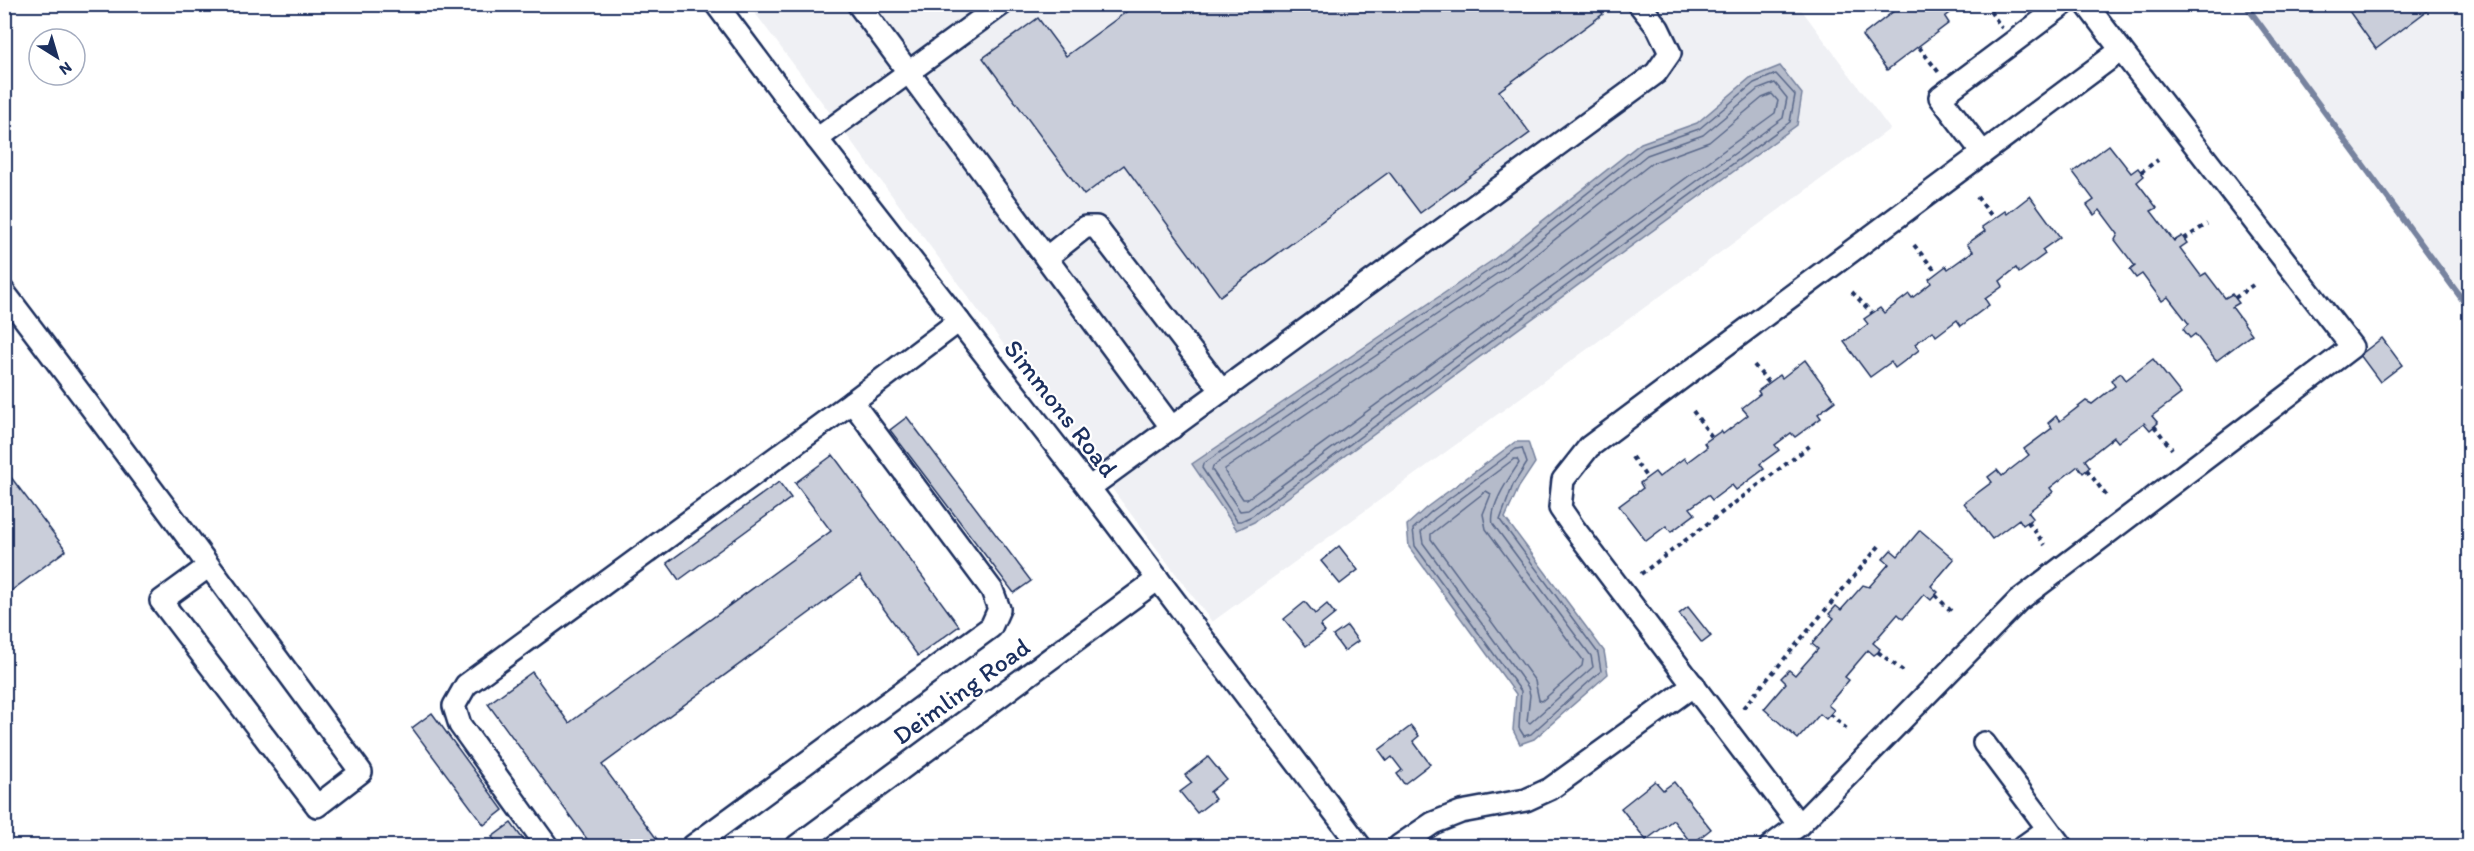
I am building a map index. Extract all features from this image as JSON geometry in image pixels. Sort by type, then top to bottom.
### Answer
[{"type":"street","name":"Simmons Road","points":[[717,4],[818,139],[1089,488],[1360,846]]},
{"type":"street","points":[[858,4],[1172,428]]},
{"type":"street","points":[[818,139],[1002,4]]},
{"type":"street","points":[[1089,488],[1656,73],[1670,53],[1658,28],[1639,4]]},
{"type":"street","points":[[1983,153],[1940,97],[2064,4]]},
{"type":"street","points":[[1771,846],[1799,825],[2018,601],[2352,347],[2086,4]]},
{"type":"street","points":[[1799,825],[1560,508],[1563,480],[1589,447],[2121,50]]},
{"type":"street","points":[[1046,258],[1085,227],[1096,227],[1222,391]]},
{"type":"street","points":[[4,292],[209,566],[362,772],[317,806],[161,601],[209,566]]},
{"type":"street","points":[[547,846],[460,726],[454,706],[466,685],[959,321]]},
{"type":"street","points":[[693,846],[992,627],[999,609],[992,590],[852,402]]},
{"type":"street","name":"Deimling Road","points":[[797,846],[1158,579]]},
{"type":"street","points":[[1399,846],[1433,823],[1461,812],[1526,800],[1550,789],[1694,685]]},
{"type":"street","points":[[1984,743],[2061,846]]},
{"type":"street","points":[[2024,846],[2048,829]]},
{"type":"path","points":[[1985,4],[2002,28]]},
{"type":"path","points":[[1919,46],[1941,75]]},
{"type":"path","points":[[2141,172],[2158,160]]},
{"type":"path","points":[[1977,197],[1994,219]]},
{"type":"path","points":[[2184,239],[2207,224]]},
{"type":"path","points":[[1914,245],[1937,273]]},
{"type":"path","points":[[2235,298],[2253,285]]},
{"type":"path","points":[[1851,292],[1872,313]]},
{"type":"path","points":[[1754,365],[1769,383]]},
{"type":"path","points":[[1693,411],[1713,437]]},
{"type":"path","points":[[2154,426],[2172,449]]},
{"type":"path","points":[[1641,574],[1811,446]]},
{"type":"path","points":[[1632,457],[1647,478]]},
{"type":"path","points":[[2087,470],[2108,498]]},
{"type":"path","points":[[2028,522],[2045,545]]},
{"type":"path","points":[[1743,708],[1880,545]]},
{"type":"path","points":[[1935,595],[1954,614]]},
{"type":"path","points":[[1878,652],[1903,671]]},
{"type":"path","points":[[1830,714],[1850,732]]},
{"type":"shaded area","points":[[749,5],[1798,5],[1890,129],[1212,622]]},
{"type":"shaded area","points":[[2245,5],[2469,5],[2469,310]]},
{"type":"water","points":[[1780,66],[1802,94],[1797,125],[1254,522],[1237,530],[1192,464],[1493,260],[1641,143],[1697,123],[1750,78]]},
{"type":"water","points":[[1515,442],[1528,442],[1535,463],[1519,487],[1505,518],[1604,651],[1608,674],[1534,739],[1520,744],[1513,730],[1516,694],[1409,547],[1407,525],[1427,507]]},
{"type":"building","points":[[1137,4],[1596,4],[1603,14],[1499,91],[1530,133],[1420,213],[1389,172],[1220,296],[1124,165],[1084,195],[983,58],[1038,18],[1066,56]]},
{"type":"building","points":[[1903,4],[1962,4],[1945,17],[1949,23],[1887,70],[1862,36]]},
{"type":"building","points":[[2344,4],[2436,4],[2376,49]]},
{"type":"building","points":[[2109,145],[2131,173],[2138,168],[2144,176],[2137,182],[2157,208],[2151,211],[2174,241],[2182,236],[2187,243],[2180,248],[2201,276],[2206,273],[2225,298],[2232,294],[2239,303],[2232,307],[2252,334],[2216,361],[2195,334],[2190,338],[2183,329],[2189,324],[2168,297],[2162,301],[2142,274],[2136,278],[2130,270],[2135,266],[2115,240],[2118,234],[2100,210],[2094,215],[2087,205],[2094,200],[2073,172]]},
{"type":"building","points":[[2030,196],[2060,237],[2042,250],[2045,254],[2019,273],[2016,268],[2000,281],[2003,286],[1985,299],[1989,305],[1961,326],[1957,320],[1936,336],[1933,331],[1915,344],[1919,350],[1895,368],[1891,362],[1870,377],[1844,342],[1868,324],[1864,319],[1880,308],[1884,313],[1909,294],[1912,298],[1931,283],[1929,279],[1946,266],[1948,269],[1973,251],[1967,244],[1985,231],[1982,227],[2005,211],[2007,214]]},
{"type":"building","points":[[2382,338],[2402,365],[2380,382],[2360,355]]},
{"type":"building","points":[[2153,359],[2181,394],[2152,416],[2158,423],[2150,430],[2144,423],[2118,442],[2114,437],[2085,460],[2090,467],[2083,473],[2078,466],[2050,488],[2053,492],[2028,512],[2033,518],[2023,525],[2019,519],[1992,539],[1964,503],[1992,482],[1988,477],[1997,470],[2002,476],[2029,455],[2024,449],[2052,428],[2048,423],[2056,416],[2060,421],[2086,401],[2092,404],[2115,386],[2111,380],[2121,373],[2126,380]]},
{"type":"building","points":[[1805,360],[1835,401],[1818,414],[1821,418],[1795,437],[1791,433],[1775,445],[1779,450],[1760,464],[1764,469],[1736,490],[1732,485],[1712,500],[1708,495],[1690,508],[1695,514],[1671,532],[1666,526],[1646,541],[1619,506],[1643,488],[1640,483],[1655,472],[1659,477],[1684,458],[1687,462],[1707,447],[1704,443],[1721,431],[1723,434],[1748,415],[1742,408],[1760,394],[1758,391],[1780,375],[1782,378]]},
{"type":"building","points":[[907,417],[1031,581],[1014,593],[890,430]]},
{"type":"building","points":[[833,455],[959,626],[918,656],[860,576],[602,765],[662,846],[592,846],[488,704],[532,672],[569,723],[831,531],[795,483]]},
{"type":"building","points":[[4,468],[66,550],[4,596]]},
{"type":"building","points":[[779,482],[791,498],[679,580],[667,563]]},
{"type":"building","points":[[1920,530],[1954,559],[1931,586],[1938,592],[1931,600],[1924,594],[1903,619],[1898,614],[1873,643],[1880,649],[1878,652],[1874,655],[1868,650],[1845,677],[1849,680],[1828,705],[1834,710],[1826,719],[1820,714],[1798,739],[1764,709],[1786,683],[1781,678],[1789,670],[1795,675],[1818,649],[1812,644],[1834,618],[1829,614],[1836,606],[1841,610],[1863,585],[1869,587],[1889,564],[1883,559],[1891,550],[1898,556]]},
{"type":"building","points":[[1339,546],[1358,570],[1340,584],[1321,561]]},
{"type":"building","points":[[1305,602],[1315,614],[1327,604],[1335,614],[1320,626],[1325,632],[1306,646],[1284,619]]},
{"type":"building","points":[[1688,607],[1711,636],[1702,643],[1679,614]]},
{"type":"building","points":[[1347,626],[1358,641],[1344,651],[1333,636]]},
{"type":"building","points":[[432,713],[503,810],[484,825],[412,728]]},
{"type":"building","points":[[1411,726],[1419,736],[1413,741],[1430,764],[1404,784],[1397,774],[1402,770],[1392,757],[1387,761],[1379,750]]},
{"type":"building","points":[[1208,757],[1226,779],[1210,792],[1215,799],[1197,813],[1180,792],[1192,783],[1185,775]]},
{"type":"building","points":[[1655,781],[1663,790],[1674,782],[1711,829],[1692,844],[1673,820],[1646,840],[1621,808]]},
{"type":"building","points":[[511,823],[528,846],[499,846],[492,837]]},
{"type":"waterway","points":[[2245,4],[2470,310]]}]
